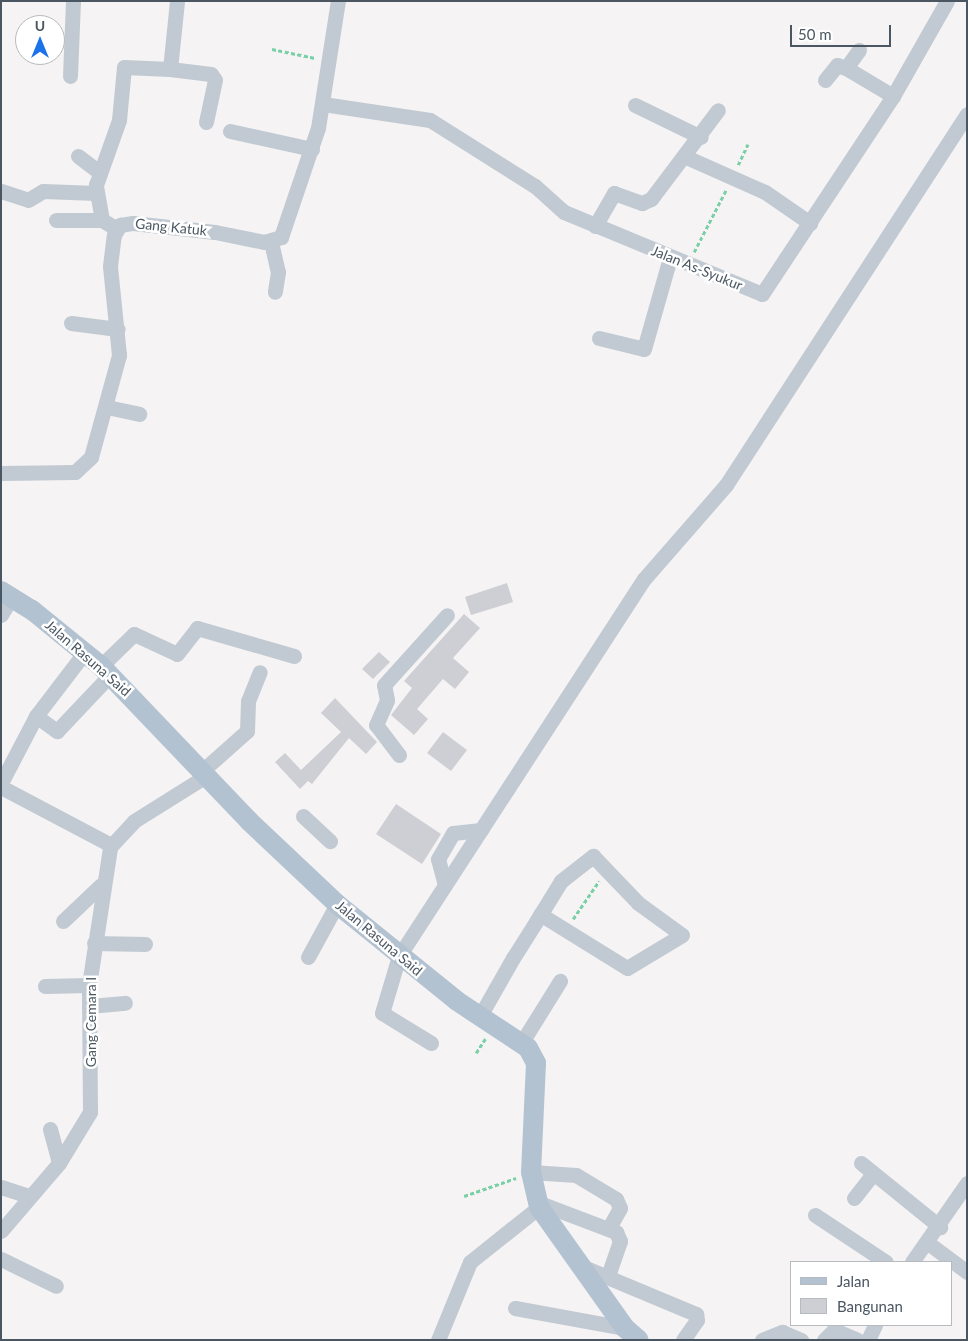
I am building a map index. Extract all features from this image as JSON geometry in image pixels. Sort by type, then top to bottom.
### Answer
[{"type":"main road","name":"Jalan Rasuna Said","points":[[7,594],[85,652],[337,904],[399,956],[480,1016],[522,1042],[536,1063],[531,1172],[538,1205],[632,1334]]},
{"type":"street","points":[[70,76],[74,1]]},
{"type":"street","points":[[170,69],[176,1]]},
{"type":"street","points":[[275,292],[278,272],[271,242],[284,232],[312,149],[323,104],[338,1]]},
{"type":"street","name":"Jalan As-Syukur","points":[[323,104],[430,120],[534,186],[564,212],[670,258],[762,294],[893,96],[947,1]]},
{"type":"street","points":[[846,68],[858,50]]},
{"type":"street","points":[[102,220],[96,193],[98,172],[119,120],[119,65],[211,74],[215,80],[206,122]]},
{"type":"street","points":[[825,80],[838,65],[893,96]]},
{"type":"street","points":[[635,105],[701,137]]},
{"type":"street","points":[[595,226],[614,193],[642,203],[650,199],[686,157],[718,110]]},
{"type":"street","points":[[431,1043],[382,1013],[399,956],[644,579],[726,485],[967,114]]},
{"type":"street","points":[[230,131],[312,149]]},
{"type":"street","points":[[78,156],[98,172]]},
{"type":"street","points":[[686,157],[732,180],[765,192],[810,222]]},
{"type":"street","points":[[1,191],[28,200],[42,191],[96,193]]},
{"type":"street","points":[[56,220],[102,220],[117,228]]},
{"type":"street","name":"Gang Katuk","points":[[1,473],[67,473],[81,469],[91,457],[108,407],[119,355],[118,329],[110,266],[117,228],[133,222],[271,242]]},
{"type":"street","points":[[599,338],[644,349],[670,258]]},
{"type":"street","points":[[71,323],[118,329]]},
{"type":"street","points":[[108,407],[139,414]]},
{"type":"street","points":[[1,615],[7,594]]},
{"type":"street","points":[[399,755],[376,725],[387,700],[384,685],[447,616]]},
{"type":"street","points":[[36,716],[57,731],[134,634],[177,654],[197,628],[294,656]]},
{"type":"street","points":[[1,783],[36,716],[85,652]]},
{"type":"street","name":"Gang Cemara I","points":[[1,1230],[28,1196],[59,1163],[90,1112],[89,985],[101,885],[111,845],[134,821],[204,773],[247,731],[248,701],[260,672]]},
{"type":"street","points":[[1,787],[111,845]]},
{"type":"street","points":[[303,816],[330,841]]},
{"type":"street","points":[[445,885],[438,859],[453,833],[481,830]]},
{"type":"street","points":[[480,1016],[540,914],[561,881],[593,856],[606,872],[681,937],[627,968],[540,914]]},
{"type":"street","points":[[63,921],[101,885]]},
{"type":"street","points":[[308,957],[337,904]]},
{"type":"street","points":[[94,943],[145,944]]},
{"type":"street","points":[[522,1042],[560,981]]},
{"type":"street","points":[[45,986],[89,985]]},
{"type":"street","points":[[89,1006],[125,1003]]},
{"type":"street","points":[[50,1129],[59,1163]]},
{"type":"street","points":[[861,1163],[940,1227]]},
{"type":"street","points":[[531,1172],[576,1175],[616,1199],[620,1208],[609,1228]]},
{"type":"street","points":[[854,1198],[873,1174]]},
{"type":"street","points":[[1,1187],[28,1196]]},
{"type":"street","points":[[913,1261],[965,1192]]},
{"type":"street","points":[[438,1340],[470,1262],[538,1205],[609,1228],[620,1241],[608,1276]]},
{"type":"street","points":[[815,1215],[884,1261]]},
{"type":"street","points":[[928,1243],[948,1261]]},
{"type":"street","points":[[1,1259],[56,1286]]},
{"type":"street","points":[[953,1264],[967,1272]]},
{"type":"street","points":[[581,1266],[696,1314],[697,1320],[682,1340]]},
{"type":"street","points":[[515,1308],[632,1334]]},
{"type":"street","points":[[868,1340],[875,1326]]},
{"type":"street","points":[[824,1340],[834,1330],[857,1340]]},
{"type":"street","points":[[762,1340],[782,1332],[802,1340]]},
{"type":"path","points":[[272,49],[329,60]]},
{"type":"path","points":[[688,265],[732,180],[748,144]]},
{"type":"path","points":[[567,931],[606,872]]},
{"type":"path","points":[[464,1196],[531,1172]]},
{"type":"building","points":[[507,583],[513,602],[471,615],[465,597]]},
{"type":"building","points":[[464,614],[480,628],[453,658],[469,672],[455,689],[443,679],[417,709],[428,719],[414,735],[391,715],[412,688],[404,681]]},
{"type":"building","points":[[379,652],[390,662],[373,679],[362,669]]},
{"type":"building","points":[[335,698],[377,742],[366,754],[349,738],[312,784],[308,781],[300,789],[275,762],[285,753],[301,770],[341,732],[321,713]]},
{"type":"building","points":[[443,732],[467,750],[451,771],[427,753]]},
{"type":"building","points":[[396,804],[441,834],[422,864],[376,834]]}]
